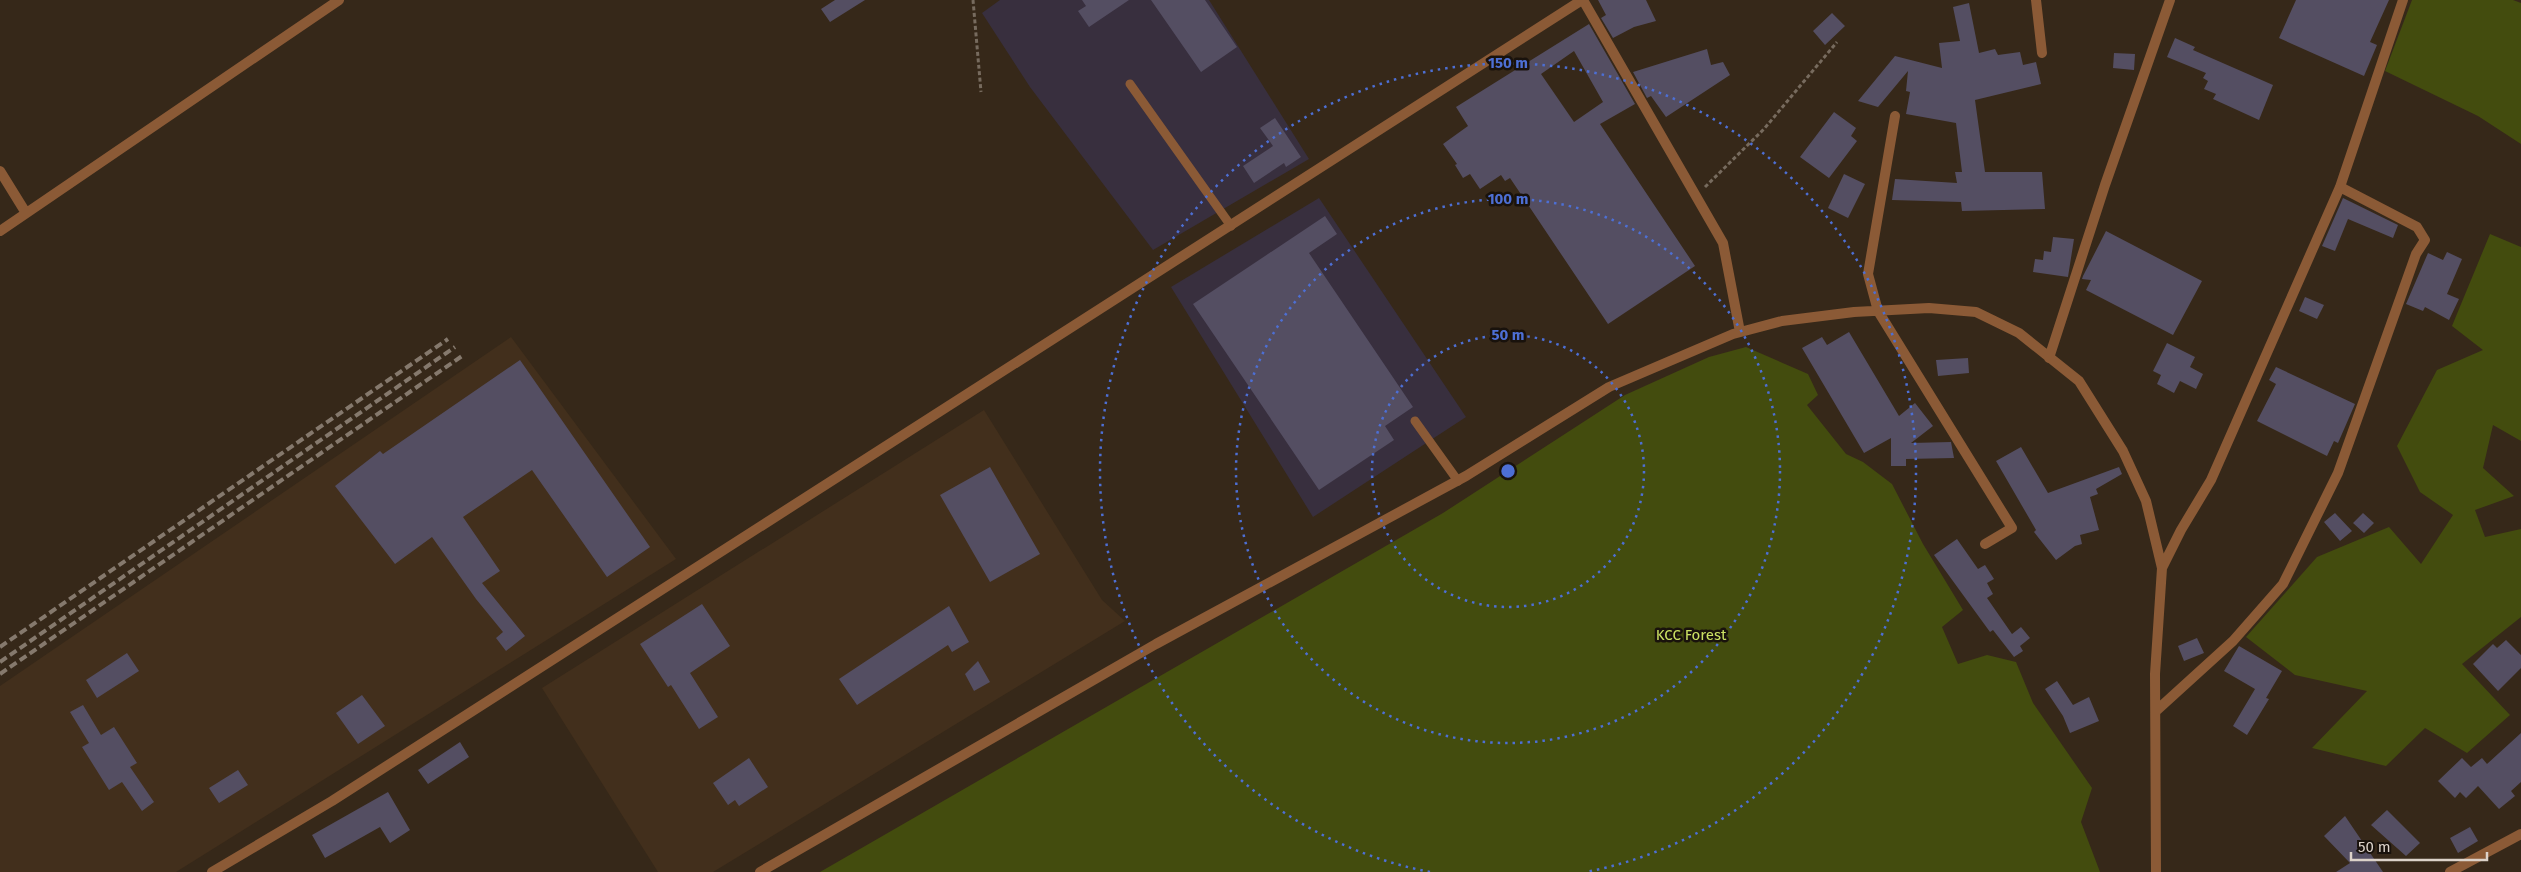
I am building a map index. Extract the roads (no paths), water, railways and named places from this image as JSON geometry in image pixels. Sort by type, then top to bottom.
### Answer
[{"type":"street","points":[[0,231],[339,0]]},
{"type":"street","points":[[212,872],[332,801],[1582,0],[1723,242],[1740,332]]},
{"type":"street","points":[[2036,0],[2042,53]]},
{"type":"street","points":[[2049,358],[2105,185],[2170,0]]},
{"type":"street","points":[[2162,568],[2180,530],[2210,480],[2340,187],[2403,0]]},
{"type":"street","points":[[1894,116],[1868,274],[1878,311],[2012,528],[1984,544]]},
{"type":"street","points":[[0,172],[26,213]]},
{"type":"street","points":[[2156,712],[2233,641],[2283,584],[2338,473],[2416,254],[2425,240],[2418,227],[2340,187]]},
{"type":"street","points":[[760,872],[1156,644],[1458,481],[1609,387],[1740,332],[1782,320],[1929,308],[1976,312],[2019,333],[2079,381],[2123,451],[2146,501],[2162,568],[2155,674],[2156,872]]},
{"type":"street","points":[[2450,872],[2521,834]]},
{"type":"lane","points":[[1130,84],[1231,226]]},
{"type":"lane","points":[[1415,421],[1458,481]]},
{"type":"railway","points":[[0,647],[448,339]]},
{"type":"railway","points":[[0,662],[455,347]]},
{"type":"railway","points":[[0,674],[462,356]]},
{"type":"park label","name":"KCC Forest","points":[[1691,635]]}]
